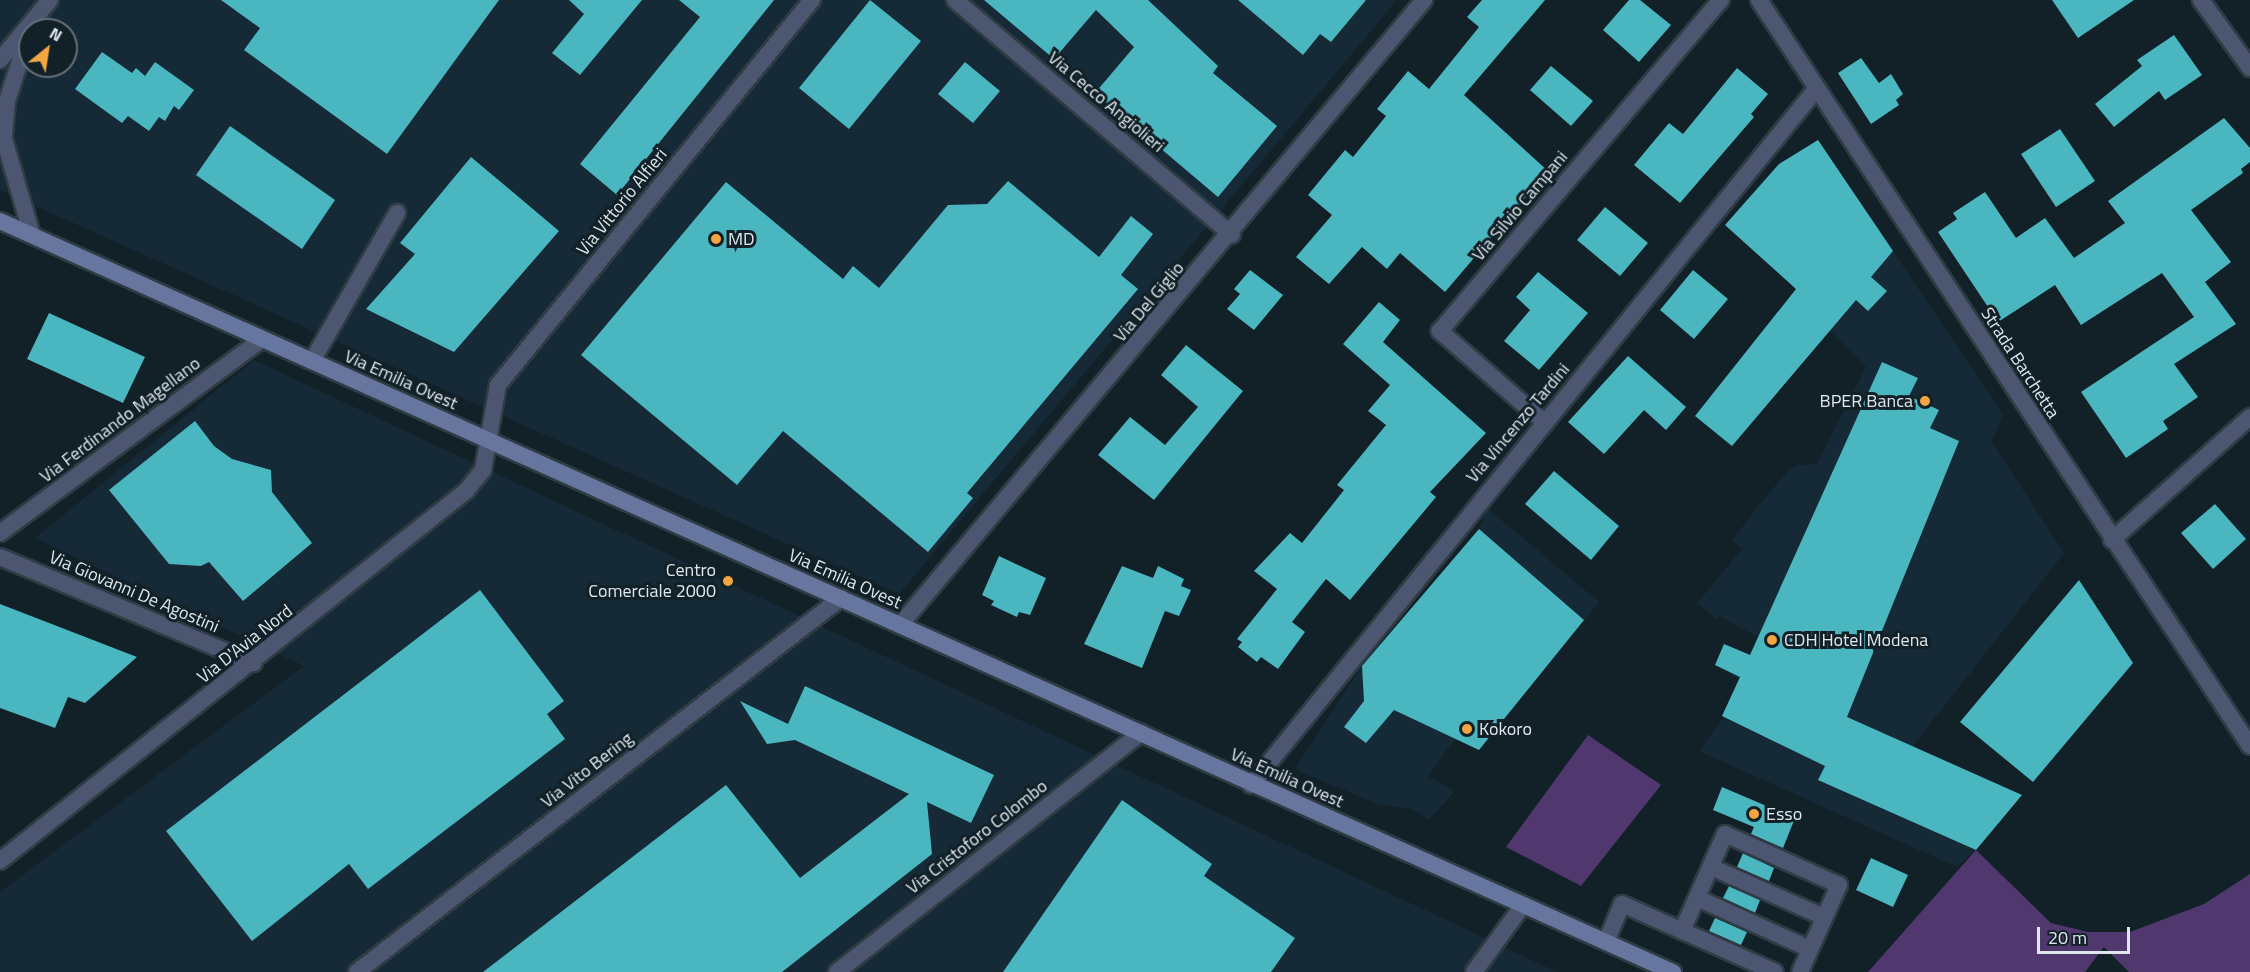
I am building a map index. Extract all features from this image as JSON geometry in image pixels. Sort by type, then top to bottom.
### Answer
[{"type":"main road","name":"Via Emilia Ovest","points":[[0,221],[1141,733],[1251,785],[1673,972]]},
{"type":"street","points":[[37,18],[50,0]]},
{"type":"street","name":"Via Vittorio Alfieri","points":[[488,440],[498,385],[812,0]]},
{"type":"street","name":"Via Cecco Angiolieri","points":[[955,0],[1232,234]]},
{"type":"street","name":"Via Del Giglio","points":[[900,625],[1232,234],[1424,0]]},
{"type":"street","name":"Via Silvio Campani","points":[[1545,423],[1440,331],[1721,0]]},
{"type":"street","name":"Strada Barchetta","points":[[1759,0],[2112,540],[2250,746]]},
{"type":"street","points":[[2201,0],[2250,68]]},
{"type":"street","points":[[0,60],[18,40]]},
{"type":"street","points":[[18,67],[7,101],[2,142],[32,235]]},
{"type":"street","name":"Via Vincenzo Tardini","points":[[1251,785],[1817,88]]},
{"type":"street","points":[[312,361],[397,213]]},
{"type":"street","name":"Via Ferdinando Magellano","points":[[0,533],[262,339]]},
{"type":"street","points":[[2112,540],[2250,417]]},
{"type":"street","name":"Via D'Avia Nord","points":[[0,861],[254,663],[466,491],[483,470],[488,440]]},
{"type":"street","name":"Via Giovanni De Agostini","points":[[0,557],[254,663]]},
{"type":"street","name":"Via Vito Bering","points":[[357,972],[841,598]]},
{"type":"street","name":"Via Cristoforo Colombo","points":[[837,972],[1141,733]]},
{"type":"street","points":[[1682,931],[1725,834],[1839,885],[1800,972]]},
{"type":"street","points":[[1710,867],[1824,917]]},
{"type":"street","points":[[1697,898],[1810,949]]},
{"type":"street","points":[[1606,942],[1622,904],[1775,972]]},
{"type":"street","points":[[1474,972],[1523,905]]},
{"type":"shaded area","points":[[0,0],[1397,0],[899,594],[0,190]]},
{"type":"shaded area","points":[[1893,251],[2003,414],[1992,442],[2064,553],[1913,746],[1909,817],[1976,850],[1957,867],[1699,751],[1724,717],[1739,679],[1715,665],[1724,644],[1749,655],[1758,637],[1719,616],[1716,619],[1697,603],[1742,549],[1732,541],[1788,471],[1797,465],[1817,464],[1866,367],[1827,328]]},
{"type":"shaded area","points":[[254,360],[1557,972],[0,972],[0,892],[304,666],[35,538]]},
{"type":"shaded area","points":[[1487,508],[1599,602],[1479,750],[1455,739],[1428,776],[1455,791],[1429,820],[1413,809],[1380,805],[1298,771],[1296,767],[1362,666],[1479,529]]},
{"type":"shaded area","points":[[1588,735],[1661,785],[1581,886],[1506,847]]},
{"type":"shaded area","points":[[1976,850],[2051,923],[2088,932],[2130,932],[2204,904],[2250,874],[2250,972],[2129,972],[2104,947],[2085,972],[1868,972]]},
{"type":"building","points":[[221,0],[499,0],[387,154],[244,50],[260,28]]},
{"type":"building","points":[[569,0],[642,0],[580,75],[552,53],[584,14]]},
{"type":"building","points":[[679,0],[774,0],[617,195],[580,164],[700,17]]},
{"type":"building","points":[[870,0],[921,41],[849,129],[799,88]]},
{"type":"building","points":[[984,0],[1148,0],[1218,66],[1213,73],[1277,126],[1218,197],[1095,93],[1134,47],[1096,10],[1054,59]]},
{"type":"building","points":[[1238,0],[1366,0],[1331,42],[1320,34],[1303,55]]},
{"type":"building","points":[[1482,0],[1545,0],[1464,95],[1548,171],[1445,292],[1400,253],[1387,269],[1362,247],[1329,284],[1296,257],[1332,215],[1308,195],[1345,150],[1353,157],[1386,116],[1377,109],[1408,71],[1429,89],[1479,27],[1467,17]]},
{"type":"building","points":[[1629,0],[1640,0],[1671,25],[1639,62],[1603,30]]},
{"type":"building","points":[[2052,0],[2134,0],[2078,38]]},
{"type":"building","points":[[2174,35],[2202,75],[2165,100],[2159,91],[2114,127],[2095,104],[2142,66],[2137,60]]},
{"type":"building","points":[[102,52],[132,73],[136,68],[145,76],[155,62],[194,90],[179,110],[174,106],[165,121],[159,117],[149,131],[128,116],[122,123],[75,89]]},
{"type":"building","points":[[1861,58],[1879,83],[1891,74],[1903,94],[1896,100],[1899,105],[1871,124],[1838,73]]},
{"type":"building","points":[[965,62],[1000,91],[973,123],[938,94]]},
{"type":"building","points":[[1551,66],[1593,101],[1571,126],[1530,90]]},
{"type":"building","points":[[1737,68],[1768,94],[1751,114],[1754,117],[1680,203],[1634,165],[1669,123],[1683,134]]},
{"type":"building","points":[[2224,118],[2250,148],[2250,162],[2241,169],[2243,173],[2191,210],[2231,262],[2205,282],[2236,324],[2174,364],[2198,397],[2163,421],[2168,429],[2126,458],[2081,392],[2194,317],[2162,273],[2081,325],[2055,285],[1998,322],[1938,232],[1957,219],[1953,213],[1985,192],[2016,238],[2045,218],[2074,258],[2125,223],[2108,201]]},
{"type":"building","points":[[230,126],[335,200],[302,249],[196,175]]},
{"type":"building","points":[[2060,129],[2095,181],[2056,207],[2021,154]]},
{"type":"building","points":[[1818,140],[1893,251],[1871,277],[1887,291],[1868,311],[1856,300],[1732,446],[1695,416],[1796,289],[1725,225],[1779,164]]},
{"type":"building","points":[[471,157],[559,231],[454,352],[366,309],[415,254],[400,243]]},
{"type":"building","points":[[1008,181],[1099,257],[1131,216],[1153,234],[1121,275],[1138,289],[967,493],[973,498],[928,552],[783,431],[737,485],[581,355],[726,182],[843,279],[853,266],[879,288],[948,205],[987,204]]},
{"type":"building","points":[[1605,207],[1648,243],[1620,276],[1577,240]]},
{"type":"building","points":[[1250,270],[1283,295],[1254,330],[1227,309],[1240,294],[1234,289]]},
{"type":"building","points":[[1693,270],[1728,299],[1694,339],[1660,310]]},
{"type":"building","points":[[1538,272],[1588,313],[1539,370],[1504,341],[1530,310],[1516,297]]},
{"type":"building","points":[[1379,302],[1400,320],[1383,342],[1486,433],[1430,492],[1436,497],[1350,600],[1326,579],[1292,622],[1305,632],[1278,669],[1261,657],[1257,662],[1238,647],[1242,642],[1237,639],[1277,589],[1254,571],[1290,533],[1302,543],[1344,490],[1337,485],[1386,425],[1368,411],[1390,385],[1343,344]]},
{"type":"building","points":[[49,313],[145,357],[123,403],[27,359]]},
{"type":"building","points":[[1186,345],[1243,391],[1154,500],[1098,455],[1130,417],[1165,445],[1198,407],[1161,375]]},
{"type":"building","points":[[1628,356],[1686,407],[1666,430],[1644,410],[1604,454],[1568,422]]},
{"type":"building","points":[[1882,362],[1918,378],[1909,396],[1939,410],[1930,428],[1959,441],[1847,717],[2022,795],[1976,850],[1818,780],[1825,766],[1722,716],[1740,677],[1715,665],[1724,644],[1750,655]]},
{"type":"building","points":[[195,421],[214,446],[232,459],[271,470],[272,492],[312,543],[243,601],[209,562],[201,566],[169,564],[109,490]]},
{"type":"building","points":[[1554,471],[1619,526],[1591,560],[1525,504]]},
{"type":"building","points":[[2215,504],[2246,539],[2213,569],[2181,533]]},
{"type":"building","points":[[1479,529],[1584,620],[1479,750],[1394,710],[1366,743],[1344,727],[1364,701],[1362,666]]},
{"type":"building","points":[[999,556],[1046,578],[1030,615],[1019,612],[1017,617],[991,605],[994,601],[982,595]]},
{"type":"building","points":[[1122,566],[1153,578],[1158,566],[1184,579],[1181,586],[1191,590],[1179,616],[1165,611],[1142,668],[1084,644]]},
{"type":"building","points":[[2079,580],[2133,663],[2033,782],[1960,722]]},
{"type":"building","points":[[480,590],[564,701],[547,714],[565,739],[368,889],[349,864],[252,941],[166,831]]},
{"type":"building","points":[[0,604],[137,657],[85,703],[68,697],[55,728],[0,708]]},
{"type":"building","points":[[805,686],[994,775],[971,823],[927,802],[932,854],[782,972],[483,972],[726,785],[800,878],[909,794],[795,740],[767,744],[740,701],[788,724]]},
{"type":"building","name":"Esso","points":[[1722,787],[1795,818],[1783,848],[1751,834],[1754,827],[1713,810]]},
{"type":"building","points":[[1122,800],[1212,864],[1204,876],[1295,938],[1271,972],[1003,972]]},
{"type":"building","points":[[1743,853],[1774,868],[1769,881],[1737,867]]},
{"type":"building","points":[[1871,858],[1908,875],[1893,907],[1856,890]]},
{"type":"building","points":[[1729,886],[1760,900],[1755,913],[1723,898]]},
{"type":"building","points":[[1715,918],[1747,932],[1741,945],[1709,931]]},
{"type":"place","name":"MD","points":[[716,239]]},
{"type":"place","name":"BPER Banca","points":[[1925,401]]},
{"type":"place","name":"Centro Comerciale 2000","points":[[728,581]]},
{"type":"place","name":"CDH Hotel Modena","points":[[1772,640]]},
{"type":"place","name":"Kokoro","points":[[1467,729]]},
{"type":"place","name":"Esso","points":[[1754,814]]}]
